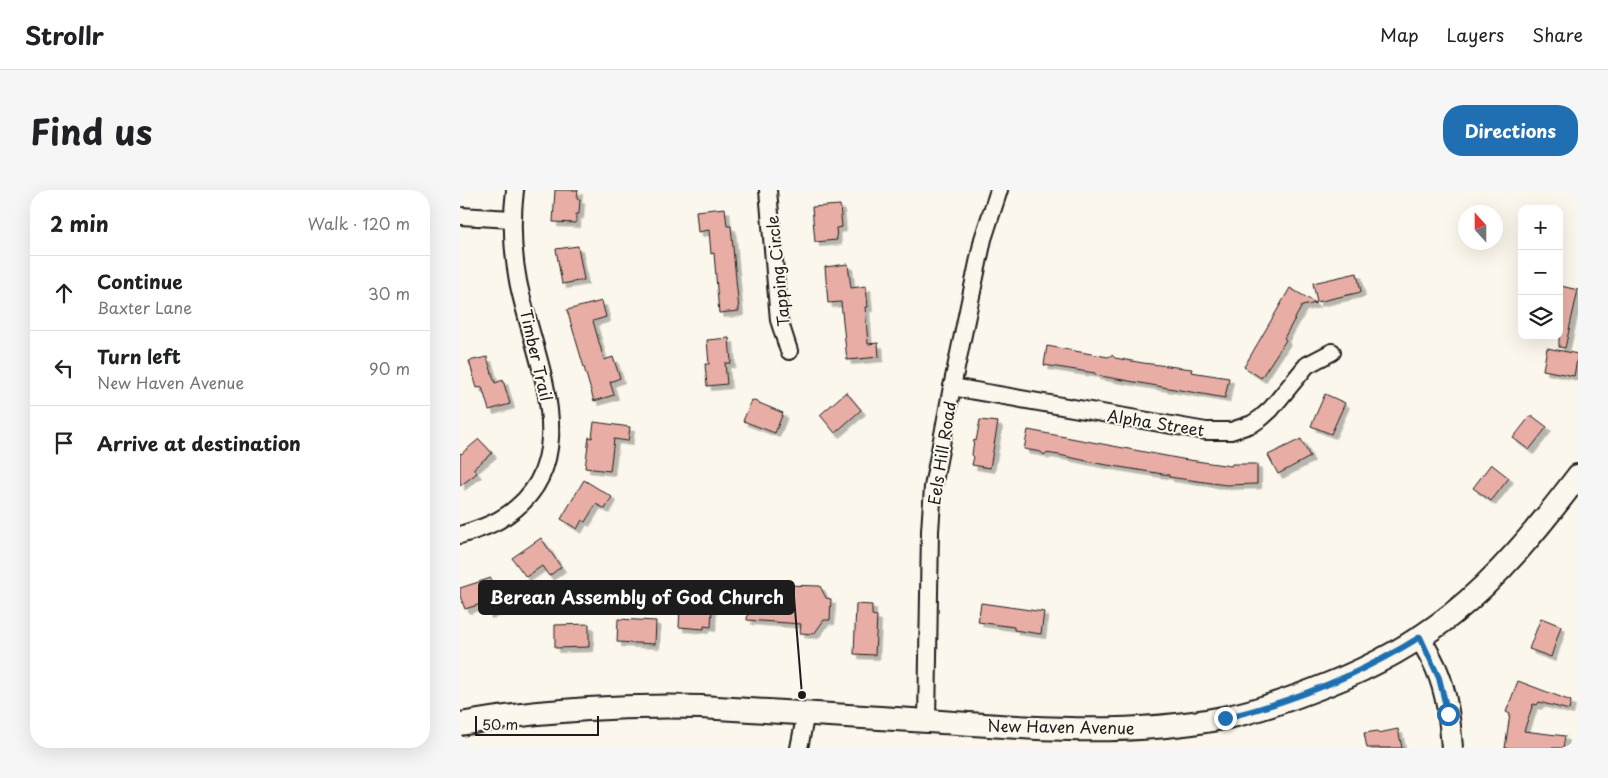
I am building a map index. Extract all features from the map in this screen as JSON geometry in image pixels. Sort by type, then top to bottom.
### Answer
[{"type":"main road","name":"New Haven Avenue","points":[[460,724],[540,712],[600,707],[652,706],[806,713],[1012,727],[1100,729],[1174,726],[1248,712],[1311,692],[1366,668],[1420,637],[1458,610],[1506,564],[1578,476]]},
{"type":"street","name":"Timber Trail","points":[[460,535],[486,527],[519,506],[535,486],[542,472],[550,443],[549,403],[518,282],[512,219],[515,190]]},
{"type":"street","name":"Tapping Circle","points":[[768,190],[778,320],[789,351]]},
{"type":"street","name":"Eels Hill Road","points":[[927,721],[930,531],[933,487],[952,387],[984,239],[998,190]]},
{"type":"street","points":[[460,216],[512,219]]},
{"type":"street","name":"Alpha Street","points":[[952,387],[1206,430],[1231,431],[1261,418],[1271,409],[1308,364],[1332,352]]},
{"type":"street","points":[[1420,637],[1436,668],[1443,689],[1452,748]]},
{"type":"street","points":[[799,748],[806,713]]},
{"type":"building","points":[[555,190],[578,190],[577,199],[580,199],[576,223],[553,222]]},
{"type":"building","points":[[840,205],[842,227],[836,228],[837,240],[815,242],[812,207]]},
{"type":"building","points":[[725,208],[727,226],[731,226],[739,311],[719,313],[714,253],[711,254],[709,230],[698,232],[696,211]]},
{"type":"building","points":[[578,246],[584,280],[562,284],[556,249]]},
{"type":"building","points":[[848,264],[851,288],[866,286],[868,307],[865,307],[868,344],[878,343],[879,357],[847,360],[841,302],[828,303],[825,267]]},
{"type":"building","points":[[1357,273],[1361,292],[1317,302],[1313,283]]},
{"type":"building","points":[[1563,286],[1578,290],[1565,348],[1559,347],[1559,340],[1563,340]]},
{"type":"building","points":[[1290,288],[1316,303],[1302,306],[1284,338],[1286,340],[1261,378],[1244,367]]},
{"type":"building","points":[[602,301],[606,317],[593,321],[604,360],[613,357],[620,378],[610,382],[614,395],[594,401],[567,310]]},
{"type":"building","points":[[729,338],[731,363],[725,363],[727,384],[707,386],[705,364],[709,364],[707,340]]},
{"type":"building","points":[[1047,346],[1108,357],[1112,355],[1115,358],[1143,363],[1192,369],[1191,372],[1229,378],[1225,398],[1044,365]]},
{"type":"building","points":[[1547,348],[1578,354],[1574,376],[1543,370]]},
{"type":"building","points":[[487,357],[495,383],[503,380],[510,404],[489,410],[482,387],[477,388],[469,361]]},
{"type":"building","points":[[846,392],[861,410],[835,433],[820,415]]},
{"type":"building","points":[[1325,394],[1345,403],[1331,434],[1311,426]]},
{"type":"building","points":[[752,400],[783,413],[775,433],[743,421]]},
{"type":"building","points":[[1531,415],[1547,427],[1529,450],[1513,438]]},
{"type":"building","points":[[980,420],[998,422],[990,468],[972,465],[974,440],[976,441]]},
{"type":"building","points":[[594,422],[630,427],[628,441],[614,439],[610,471],[585,468],[589,437],[592,438]]},
{"type":"building","points":[[1028,430],[1182,459],[1231,466],[1232,464],[1257,464],[1257,484],[1226,485],[1169,477],[1169,475],[1059,455],[1046,453],[1044,455],[1041,452],[1024,449]]},
{"type":"building","points":[[479,439],[492,453],[473,469],[477,473],[460,486],[460,453]]},
{"type":"building","points":[[1301,439],[1310,457],[1278,474],[1268,455]]},
{"type":"building","points":[[1491,464],[1509,478],[1491,501],[1473,488]]},
{"type":"building","points":[[584,480],[612,497],[605,509],[596,504],[585,522],[582,520],[577,529],[561,519]]},
{"type":"building","points":[[541,538],[561,567],[549,576],[542,566],[526,577],[512,558]]},
{"type":"building","points":[[491,578],[501,610],[487,614],[484,603],[465,609],[460,596],[460,588]]},
{"type":"building","points":[[754,580],[784,582],[784,585],[820,586],[826,598],[831,599],[830,620],[824,620],[814,634],[800,633],[801,624],[747,620],[749,601],[752,601]]},
{"type":"building","points":[[981,603],[1044,612],[1041,634],[1014,630],[1014,627],[978,622]]},
{"type":"building","points":[[856,604],[872,605],[872,615],[877,616],[875,655],[854,654]]},
{"type":"building","points":[[680,606],[712,608],[711,627],[704,626],[704,629],[679,627]]},
{"type":"building","points":[[1541,618],[1561,626],[1551,657],[1529,649]]},
{"type":"building","points":[[618,619],[656,621],[655,644],[617,642]]},
{"type":"building","points":[[589,624],[589,647],[555,648],[555,625]]},
{"type":"building","points":[[1518,681],[1571,701],[1569,710],[1539,702],[1537,705],[1533,704],[1524,731],[1565,736],[1563,748],[1505,748],[1510,714],[1506,712]]},
{"type":"building","points":[[1398,729],[1402,748],[1367,748],[1364,733],[1378,731],[1378,733]]},
{"type":"place","name":"Berean Assembly of God Church","points":[[802,695]]},
{"type":"route","points":[[1225,718],[1280,703],[1340,680],[1366,668],[1420,637],[1436,668],[1448,714]]}]
